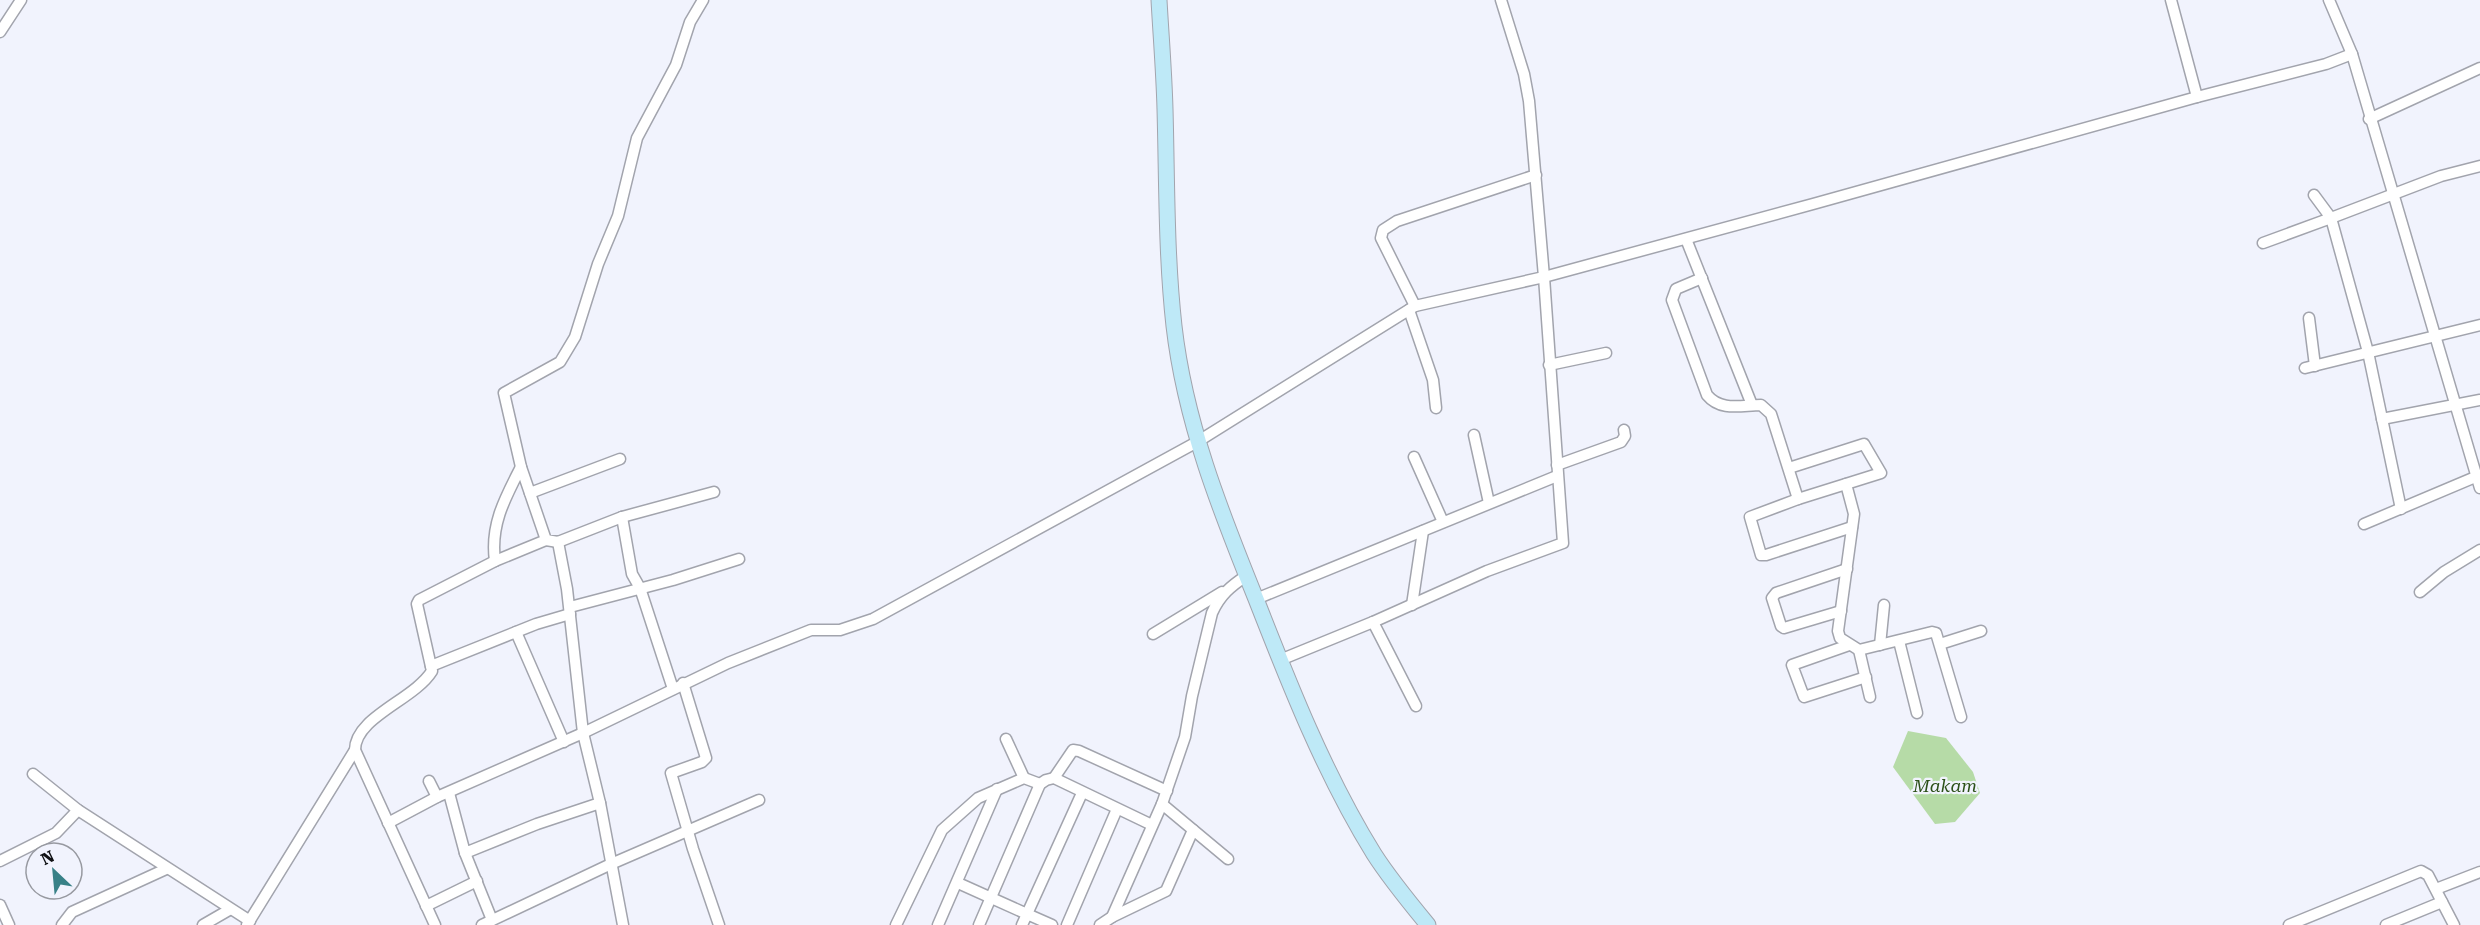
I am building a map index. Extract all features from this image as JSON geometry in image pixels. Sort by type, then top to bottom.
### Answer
[{"type":"street","points":[[0,32],[21,0]]},
{"type":"street","points":[[623,925],[600,802],[583,733],[570,611],[552,541],[521,467],[504,393],[560,362],[575,337],[598,264],[618,216],[637,138],[672,73],[690,22],[702,0]]},
{"type":"street","points":[[1159,0],[1165,106],[1166,208],[1174,325],[1183,385],[1197,442],[1246,576],[1325,762],[1365,837],[1400,892],[1428,925]]},
{"type":"street","points":[[1280,660],[1373,622],[1487,571],[1563,543],[1536,175],[1524,74],[1501,0]]},
{"type":"street","points":[[2171,0],[2197,97]]},
{"type":"street","points":[[2329,0],[2352,54],[2369,119],[2480,488]]},
{"type":"street","points":[[388,823],[437,797],[564,742],[684,683],[811,630],[840,630],[873,620],[1197,442],[1412,308],[1544,277],[1686,239],[2197,97],[2326,64],[2352,54]]},
{"type":"street","points":[[2369,119],[2480,68]]},
{"type":"street","points":[[2263,243],[2441,176],[2480,166]]},
{"type":"street","points":[[1436,408],[1433,380],[1412,308],[1381,237],[1383,230],[1397,221],[1536,175]]},
{"type":"street","points":[[2314,195],[2331,218],[2368,352],[2401,509]]},
{"type":"street","points":[[1686,239],[1752,405]]},
{"type":"street","points":[[1702,278],[1676,289],[1671,300],[1707,394],[1718,404],[1734,407],[1761,405],[1771,414],[1798,499]]},
{"type":"street","points":[[2309,318],[2310,367],[2480,325]]},
{"type":"street","points":[[1549,364],[1606,353]]},
{"type":"street","points":[[2382,419],[2480,400]]},
{"type":"street","points":[[1256,599],[1489,503],[1621,442],[1625,436],[1624,430]]},
{"type":"street","points":[[1474,435],[1489,503]]},
{"type":"street","points":[[1789,468],[1864,444],[1881,473],[1750,517],[1761,555],[1852,527]]},
{"type":"street","points":[[1414,458],[1443,522]]},
{"type":"street","points":[[530,493],[620,459]]},
{"type":"street","points":[[495,561],[492,545],[495,524],[503,502],[521,467]]},
{"type":"street","points":[[2364,524],[2478,476]]},
{"type":"street","points":[[1846,484],[1852,501],[1852,527],[1839,634],[1843,641],[1854,648],[1866,677],[1870,697]]},
{"type":"street","points":[[435,925],[355,750],[355,741],[359,734],[380,712],[415,691],[432,671],[417,602],[495,561],[622,517],[714,492]]},
{"type":"street","points":[[622,517],[632,574],[640,588],[673,689]]},
{"type":"street","points":[[1412,605],[1423,531]]},
{"type":"street","points":[[2420,592],[2444,572],[2480,550]]},
{"type":"street","points":[[431,666],[570,611],[739,559]]},
{"type":"street","points":[[1841,611],[1784,628],[1781,626],[1772,598],[1776,592],[1847,569]]},
{"type":"street","points":[[1153,634],[1246,576]]},
{"type":"street","points":[[1112,917],[1167,791],[1185,737],[1192,696],[1212,613],[1228,588]]},
{"type":"street","points":[[1880,645],[1884,605]]},
{"type":"street","points":[[1373,622],[1416,706]]},
{"type":"street","points":[[516,632],[564,742]]},
{"type":"street","points":[[1866,677],[1804,698],[1792,664],[1932,632],[1938,637],[1961,717]]},
{"type":"street","points":[[1940,644],[1981,632]]},
{"type":"street","points":[[1899,641],[1917,713]]},
{"type":"street","points":[[684,683],[706,758],[702,762],[671,773],[719,925]]},
{"type":"street","points":[[1006,739],[1024,778]]},
{"type":"street","points":[[33,774],[78,810],[249,923],[355,750]]},
{"type":"street","points":[[1054,778],[1073,750],[1167,791]]},
{"type":"street","points":[[896,925],[942,830],[978,798],[997,789],[1024,778],[1040,784]]},
{"type":"street","points":[[979,925],[1040,784],[1046,780],[1054,778],[1152,825]]},
{"type":"street","points":[[429,781],[437,797]]},
{"type":"street","points":[[938,925],[997,789]]},
{"type":"street","points":[[449,793],[465,853],[497,921]]},
{"type":"street","points":[[1022,925],[1082,793]]},
{"type":"street","points":[[482,925],[497,921],[611,864],[759,800]]},
{"type":"street","points":[[465,853],[600,802]]},
{"type":"street","points":[[1162,804],[1228,859]]},
{"type":"street","points":[[1067,925],[1117,809]]},
{"type":"street","points":[[0,861],[56,833],[78,810]]},
{"type":"street","points":[[1100,925],[1166,891],[1193,830]]},
{"type":"street","points":[[62,925],[72,912],[166,869]]},
{"type":"street","points":[[2289,925],[2421,871],[2428,875],[2454,925]]},
{"type":"street","points":[[2436,889],[2480,872]]},
{"type":"street","points":[[426,906],[477,881]]},
{"type":"street","points":[[958,883],[1052,925]]},
{"type":"street","points":[[2386,925],[2442,902]]},
{"type":"street","points":[[0,904],[9,925]]},
{"type":"street","points":[[203,925],[229,910]]},
{"type":"green space","name":"Makam","points":[[1908,731],[1946,738],[1973,772],[1980,793],[1955,822],[1935,824],[1893,767]]}]
